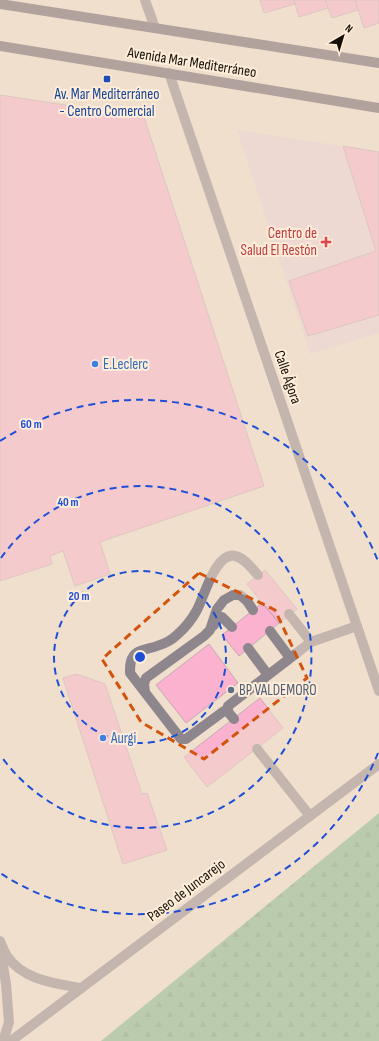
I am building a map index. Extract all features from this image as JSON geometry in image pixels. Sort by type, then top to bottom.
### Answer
[{"type":"street","points":[[145,0],[155,28]]},
{"type":"street","name":"Avenida Mar Mediterráneo","points":[[0,4],[379,63]]},
{"type":"street","name":"Avenida Mar Mediterráneo","points":[[0,46],[379,108]]},
{"type":"street","name":"Calle Ágora","points":[[169,73],[379,691]]},
{"type":"street","points":[[258,575],[244,559],[234,555],[227,556],[220,562],[213,574],[190,622],[177,635],[158,646],[135,654],[130,663],[130,672],[181,739],[186,739],[224,711],[231,715],[228,706],[311,642],[357,626]]},
{"type":"street","points":[[210,630],[217,609],[224,600],[233,595],[240,596],[247,601],[253,610]]},
{"type":"street","points":[[289,614],[311,642]]},
{"type":"street","points":[[145,692],[144,684],[146,678],[204,636],[218,619],[222,617],[232,627]]},
{"type":"street","points":[[270,631],[290,658]]},
{"type":"street","points":[[248,648],[268,675]]},
{"type":"street","points":[[257,749],[310,816]]},
{"type":"street","name":"Paseo de Juncarejo","points":[[11,1041],[379,764]]},
{"type":"street","points":[[0,941],[7,956],[18,968],[30,976],[80,988]]},
{"type":"street","points":[[0,947],[6,984],[9,1022],[2,1041]]},
{"type":"highlighted area","points":[[199,573],[275,610],[307,678],[204,759],[141,722],[102,659]]},
{"type":"shaded area","name":"Centro de Salud El Restón","points":[[237,130],[379,152],[379,333],[310,354]]},
{"type":"green space","points":[[379,813],[379,1041],[101,1041]]},
{"type":"building","points":[[260,0],[294,0],[295,4],[264,13]]},
{"type":"building","points":[[294,0],[325,0],[328,8],[299,17]]},
{"type":"building","points":[[325,0],[355,0],[358,10],[332,18]]},
{"type":"building","points":[[355,0],[379,0],[379,23],[364,28]]},
{"type":"building","points":[[0,95],[144,117],[264,486],[100,542],[110,574],[75,586],[63,551],[50,556],[52,564],[0,581]]},
{"type":"building","points":[[343,146],[379,152],[379,315],[308,336],[289,281],[376,251]]},
{"type":"building","points":[[265,570],[297,609],[279,623],[247,584]]},
{"type":"building","points":[[262,603],[279,623],[239,656],[222,635]]},
{"type":"building","points":[[209,644],[238,683],[186,723],[156,685]]},
{"type":"building","name":"Aurgi","points":[[77,674],[105,684],[142,794],[147,793],[167,850],[123,864],[63,678]]},
{"type":"building","points":[[260,698],[283,728],[207,787],[184,757]]},
{"type":"place","name":"Av. Mar Mediterráneo - Centro Comercial","points":[[107,79]]},
{"type":"place","name":"Centro de Salud El Restón","points":[[326,242]]},
{"type":"place","name":"E.Leclerc","points":[[95,364]]},
{"type":"place","name":"BP VALDEMORO","points":[[231,690]]},
{"type":"place","name":"Aurgi","points":[[103,738]]}]
